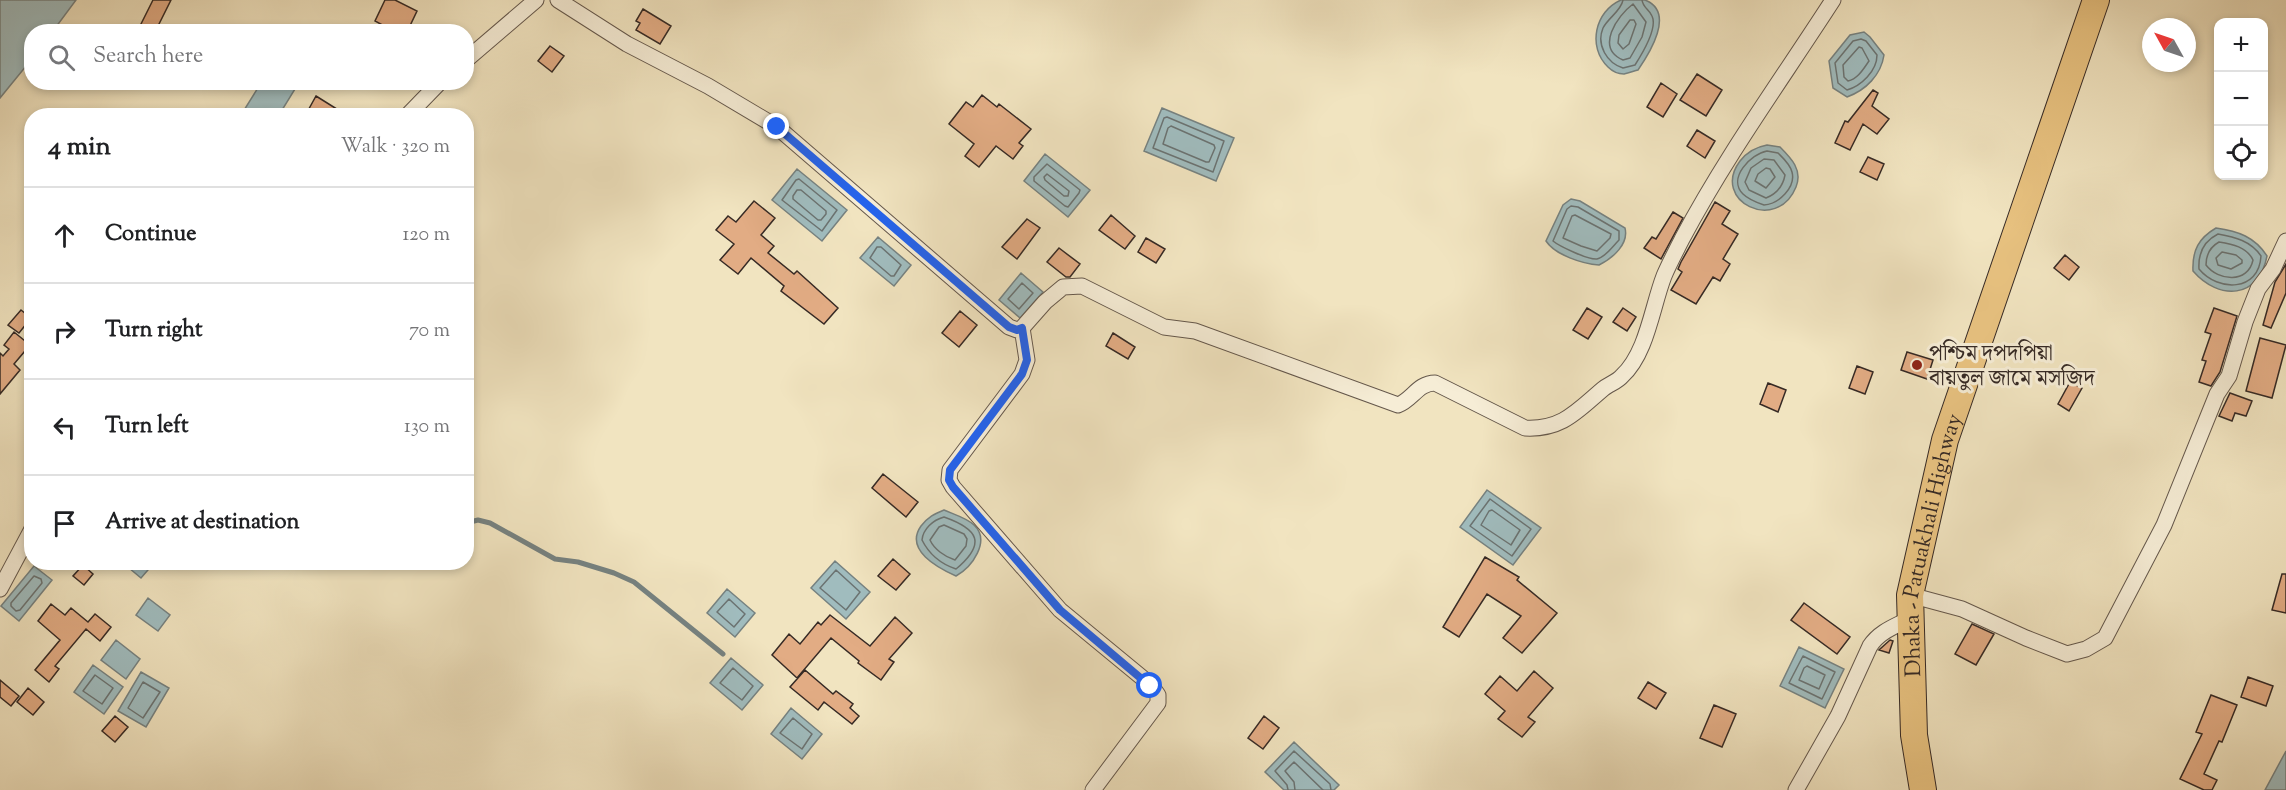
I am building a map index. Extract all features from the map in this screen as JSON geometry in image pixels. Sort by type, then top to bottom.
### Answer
[{"type":"highway","name":"Dhaka - Patuakhali Highway","points":[[1923,790],[1914,735],[1911,607],[1945,440],[2096,0]]},
{"type":"street","points":[[474,53],[536,0]]},
{"type":"street","points":[[558,0],[627,44],[708,86],[777,127],[1009,327],[1017,330],[1022,328],[1045,302],[1063,287],[1082,286],[1164,327],[1205,334],[1398,405],[1404,403],[1429,383],[1435,383],[1525,428],[1541,429],[1559,424],[1622,377],[1635,358],[1664,276],[1684,237],[1724,169],[1833,0]]},
{"type":"street","points":[[415,108],[432,90]]},
{"type":"street","points":[[1796,790],[1838,716],[1875,638],[1911,607],[1962,609],[2067,654],[2086,649],[2105,638],[2164,525],[2217,393],[2229,376],[2245,322],[2258,289],[2272,269],[2286,241]]},
{"type":"street","points":[[1022,328],[1027,360],[1022,374],[950,470],[949,480],[1060,610],[1158,695],[1158,703],[1093,790]]},
{"type":"street","points":[[0,589],[24,544]]},
{"type":"water","points":[[0,0],[76,0],[58,24],[24,24],[24,69],[0,98]]},
{"type":"water","points":[[1621,0],[1645,0],[1654,6],[1659,14],[1657,34],[1648,54],[1638,70],[1624,74],[1615,72],[1601,59],[1596,40],[1597,30],[1605,12]]},
{"type":"water","points":[[1864,32],[1884,55],[1880,69],[1872,81],[1847,97],[1833,88],[1829,61],[1850,35]]},
{"type":"water","points":[[257,90],[294,90],[283,108],[245,108]]},
{"type":"water","points":[[1162,108],[1234,138],[1216,181],[1144,151]]},
{"type":"water","points":[[1767,145],[1780,147],[1788,156],[1797,170],[1798,181],[1787,201],[1775,208],[1762,210],[1750,207],[1740,199],[1733,189],[1733,176],[1740,161],[1746,155]]},
{"type":"water","points":[[1045,154],[1090,190],[1068,217],[1024,181]]},
{"type":"water","points":[[797,169],[847,210],[822,241],[772,200]]},
{"type":"water","points":[[1571,199],[1580,201],[1625,228],[1625,240],[1619,250],[1599,265],[1570,258],[1556,251],[1546,241],[1563,205]]},
{"type":"water","points":[[2216,228],[2245,236],[2257,244],[2267,256],[2263,270],[2256,281],[2247,288],[2226,291],[2203,281],[2193,271],[2195,251],[2198,245]]},
{"type":"water","points":[[878,237],[911,265],[894,286],[860,258]]},
{"type":"water","points":[[1021,273],[1043,292],[1020,318],[999,300]]},
{"type":"water","points":[[1487,490],[1541,528],[1513,565],[1460,527]]},
{"type":"water","points":[[944,510],[974,525],[981,538],[973,560],[956,576],[925,557],[917,543],[917,535],[921,526],[931,516]]},
{"type":"water","points":[[835,561],[870,592],[846,619],[811,588]]},
{"type":"water","points":[[31,570],[39,570],[52,580],[19,621],[1,606]]},
{"type":"water","points":[[131,570],[148,570],[141,578]]},
{"type":"water","points":[[727,589],[755,613],[735,637],[707,613]]},
{"type":"water","points":[[148,598],[170,615],[158,631],[136,615]]},
{"type":"water","points":[[116,640],[140,659],[126,679],[101,660]]},
{"type":"water","points":[[1799,647],[1844,669],[1825,708],[1780,686]]},
{"type":"water","points":[[731,658],[763,685],[742,710],[710,683]]},
{"type":"water","points":[[93,665],[123,687],[104,714],[74,692]]},
{"type":"water","points":[[141,672],[169,688],[146,727],[118,711]]},
{"type":"water","points":[[791,708],[822,734],[802,759],[771,734]]},
{"type":"water","points":[[1294,742],[1339,785],[1334,790],[1284,790],[1265,772]]},
{"type":"water","points":[[2286,751],[2286,790],[2265,790]]},
{"type":"building","points":[[153,0],[171,0],[159,24],[141,24]]},
{"type":"building","points":[[385,0],[395,0],[417,11],[411,24],[380,24],[375,21]]},
{"type":"building","points":[[643,9],[671,26],[660,44],[636,30],[640,23],[636,21]]},
{"type":"building","points":[[550,46],[564,56],[552,72],[538,61]]},
{"type":"building","points":[[1697,74],[1722,90],[1706,116],[1680,100]]},
{"type":"building","points":[[1661,83],[1677,94],[1663,117],[1647,107]]},
{"type":"building","points":[[1873,90],[1878,93],[1872,106],[1889,119],[1877,134],[1863,124],[1850,150],[1835,143],[1845,121],[1848,122]]},
{"type":"building","points":[[982,95],[997,107],[999,104],[1031,129],[1019,143],[1023,146],[1013,159],[996,146],[979,167],[965,156],[974,144],[949,124],[966,102],[973,107]]},
{"type":"building","points":[[316,96],[335,108],[309,108]]},
{"type":"building","points":[[1697,130],[1715,141],[1705,158],[1687,146]]},
{"type":"building","points":[[1868,157],[1884,164],[1877,180],[1860,172]]},
{"type":"building","points":[[754,201],[775,218],[761,235],[774,246],[768,253],[794,274],[797,271],[838,308],[824,324],[781,291],[784,286],[751,258],[738,274],[720,260],[734,244],[716,230],[728,216],[736,222]]},
{"type":"building","points":[[1715,202],[1730,211],[1722,224],[1738,234],[1723,259],[1730,264],[1720,281],[1713,277],[1696,304],[1671,290],[1682,272],[1678,269],[1681,262]]},
{"type":"building","points":[[1673,212],[1683,218],[1661,259],[1644,248],[1652,237],[1656,239]]},
{"type":"building","points":[[1111,215],[1135,236],[1125,249],[1099,230]]},
{"type":"building","points":[[1027,219],[1040,228],[1017,259],[1002,247]]},
{"type":"building","points":[[1146,238],[1165,249],[1156,263],[1138,252]]},
{"type":"building","points":[[1059,248],[1080,264],[1070,277],[1066,277],[1047,262]]},
{"type":"building","points":[[2065,255],[2079,267],[2069,280],[2054,268]]},
{"type":"building","points":[[2286,264],[2286,293],[2271,328],[2263,325],[2275,282]]},
{"type":"building","points":[[1587,308],[1602,317],[1588,339],[1573,330]]},
{"type":"building","points":[[1623,308],[1636,317],[1627,331],[1613,322]]},
{"type":"building","points":[[2214,308],[2237,316],[2220,372],[2211,386],[2199,382],[2206,361],[2202,360],[2211,334],[2205,332]]},
{"type":"building","points":[[21,310],[24,312],[24,327],[19,333],[8,325]]},
{"type":"building","points":[[960,311],[977,325],[959,347],[942,333]]},
{"type":"building","points":[[14,332],[24,340],[24,352],[14,364],[20,370],[0,394],[0,353],[3,356],[9,349],[4,345]]},
{"type":"building","points":[[1113,333],[1135,347],[1128,359],[1106,346]]},
{"type":"building","points":[[2260,338],[2286,345],[2272,398],[2246,391]]},
{"type":"building","name":"পশ্চিম দপদপিয়া বায়তুল জামে মসজিদ","points":[[1907,352],[1933,360],[1927,379],[1901,370]]},
{"type":"building","points":[[1857,366],[1873,372],[1865,394],[1849,388]]},
{"type":"building","points":[[2070,382],[2082,388],[2069,411],[2058,404]]},
{"type":"building","points":[[1768,383],[1786,390],[1778,412],[1760,404]]},
{"type":"building","points":[[2230,393],[2252,401],[2246,416],[2235,413],[2232,421],[2219,416]]},
{"type":"building","points":[[883,474],[918,502],[906,517],[872,488]]},
{"type":"building","points":[[1485,557],[1519,577],[1517,580],[1557,613],[1522,653],[1503,638],[1521,616],[1487,594],[1459,637],[1443,627]]},
{"type":"building","points":[[893,559],[910,574],[896,590],[878,576]]},
{"type":"building","points":[[78,570],[89,570],[93,574],[84,585],[73,576]]},
{"type":"building","points":[[2282,574],[2286,574],[2286,613],[2272,610]]},
{"type":"building","points":[[1804,603],[1850,637],[1837,654],[1791,620]]},
{"type":"building","points":[[51,604],[65,615],[71,608],[88,622],[95,614],[111,627],[100,641],[86,629],[55,666],[59,669],[49,682],[35,670],[60,640],[38,621]]},
{"type":"building","points":[[830,615],[870,646],[895,617],[912,633],[889,659],[894,662],[881,680],[831,638],[797,678],[772,655],[789,634],[800,644],[818,622],[821,625]]},
{"type":"building","points":[[1972,624],[1994,634],[1976,665],[1955,654]]},
{"type":"building","points":[[1890,640],[1893,641],[1889,653],[1879,650]]},
{"type":"building","points":[[805,670],[833,694],[836,691],[853,704],[850,708],[859,716],[852,724],[824,702],[818,710],[790,687]]},
{"type":"building","points":[[1534,671],[1553,688],[1528,717],[1535,722],[1522,737],[1498,719],[1505,711],[1485,694],[1500,676],[1517,691]]},
{"type":"building","points":[[2248,677],[2273,686],[2266,706],[2241,697]]},
{"type":"building","points":[[0,680],[19,696],[11,706],[0,697]]},
{"type":"building","points":[[1648,682],[1666,693],[1656,709],[1638,698]]},
{"type":"building","points":[[28,688],[44,702],[33,715],[17,702]]},
{"type":"building","points":[[2211,695],[2237,705],[2222,742],[2219,741],[2204,774],[2217,780],[2212,790],[2204,790],[2180,779],[2202,734],[2196,732]]},
{"type":"building","points":[[1714,705],[1736,714],[1722,747],[1700,738]]},
{"type":"building","points":[[115,716],[128,727],[115,742],[102,731]]},
{"type":"building","points":[[1264,716],[1279,728],[1263,749],[1248,738]]},
{"type":"waterway","points":[[474,521],[490,523],[555,559],[578,562],[634,582],[723,654]]},
{"type":"place","name":"পশ্চিম দপদপিয়া বায়তুল জামে মসজিদ","points":[[1917,365]]},
{"type":"route","points":[[777,127],[1009,327],[1017,330],[1022,328],[1027,360],[1022,374],[950,470],[949,480],[1060,610],[1150,686]]}]
